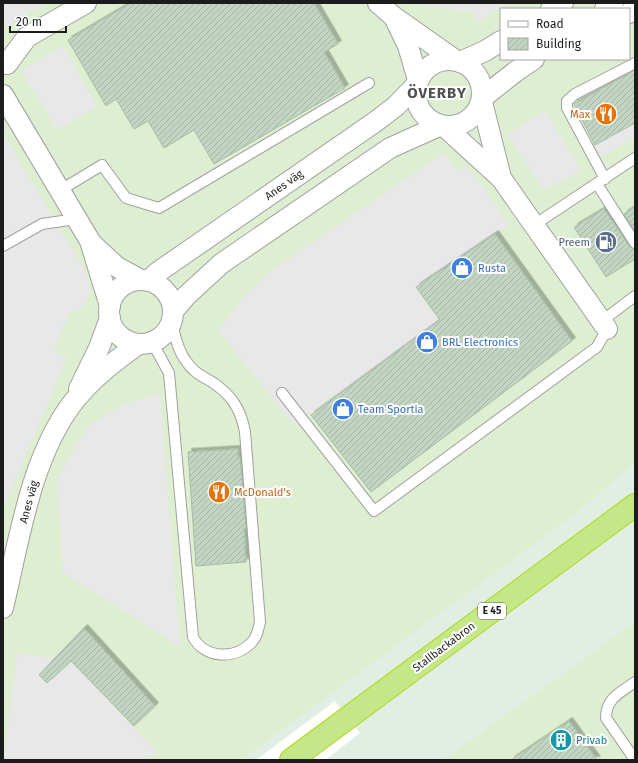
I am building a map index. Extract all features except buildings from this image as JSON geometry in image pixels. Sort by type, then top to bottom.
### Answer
[{"type":"highway","name":"Stallbackabron","points":[[291,760],[635,505]]},
{"type":"street","points":[[3,42],[27,37],[86,3]]},
{"type":"street","points":[[378,3],[394,17],[458,61],[471,68],[478,76],[482,87],[482,100],[501,178]]},
{"type":"street","points":[[552,8],[563,3]]},
{"type":"street","points":[[394,17],[408,46],[418,82]]},
{"type":"street","points":[[4,64],[27,37]]},
{"type":"street","points":[[500,42],[485,51],[458,61],[437,62],[423,72],[418,82],[416,95],[418,105],[422,114],[430,121],[442,126],[501,178],[605,325]]},
{"type":"street","points":[[3,95],[90,242],[110,312],[112,326],[123,338],[145,343],[167,332],[173,317],[186,296],[222,263],[390,148],[442,126],[461,125],[468,122],[474,116],[482,100],[515,72],[533,60]]},
{"type":"street","name":"Anes väg","points":[[145,280],[375,122],[396,106],[418,82]]},
{"type":"street","points":[[90,242],[117,267],[166,291],[172,303],[173,317]]},
{"type":"street","points":[[110,312],[112,299],[121,287],[134,281],[145,280]]},
{"type":"street","name":"Anes väg","points":[[3,608],[29,501],[42,458],[61,420],[72,403],[99,348],[110,312]]},
{"type":"street","name":"Anes väg","points":[[72,403],[97,377],[145,343]]},
{"type":"lane","points":[[635,63],[575,94],[567,101],[567,108],[601,181],[635,243]]},
{"type":"lane","points":[[59,190],[102,165],[126,198],[159,208],[369,83]]},
{"type":"lane","points":[[534,225],[635,158]]},
{"type":"lane","points":[[3,246],[32,228],[42,224],[76,219]]},
{"type":"lane","points":[[282,393],[374,511],[597,347],[605,325],[635,296]]},
{"type":"lane","points":[[145,343],[169,373],[193,637],[198,646],[211,654],[227,654],[241,650],[252,642],[258,633],[260,622],[245,432],[242,416],[236,404],[226,393],[197,374],[185,361],[178,346],[173,317]]},
{"type":"lane","points":[[635,682],[610,700],[606,711],[606,718],[635,760]]},
{"type":"shaded area","points":[[3,3],[635,3],[635,462],[579,511],[241,760],[3,760]]},
{"type":"shaded area","points":[[3,3],[47,3],[10,25],[3,26]]},
{"type":"shaded area","points":[[416,3],[510,3],[478,22],[472,11],[465,12]]},
{"type":"shaded area","points":[[63,46],[97,106],[57,130],[21,71]]},
{"type":"shaded area","points":[[545,110],[581,170],[568,179],[543,189],[507,134]]},
{"type":"shaded area","points":[[635,123],[635,138],[601,157],[595,145]]},
{"type":"shaded area","points":[[3,133],[87,274],[90,285],[89,298],[80,309],[68,315],[54,351],[67,357],[3,509]]},
{"type":"shaded area","points":[[444,153],[457,171],[467,165],[509,225],[416,287],[440,320],[294,426],[218,330],[243,298],[272,270]]},
{"type":"shaded area","points":[[160,394],[180,647],[63,573],[57,479],[88,426],[126,403]]},
{"type":"shaded area","points":[[635,622],[635,760],[443,760]]},
{"type":"shaded area","points":[[17,653],[55,658],[64,668],[71,661],[157,752],[144,760],[6,760],[5,751]]},
{"type":"pier","points":[[335,701],[360,733],[325,760],[256,760]]},
{"type":"place","name":"Max","points":[[606,114]]},
{"type":"place","name":"Preem","points":[[606,242]]},
{"type":"place","name":"Rusta","points":[[462,268]]},
{"type":"place","name":"BRL Electronics","points":[[427,342]]},
{"type":"place","name":"Team Sportia","points":[[343,409]]},
{"type":"place","name":"McDonald's","points":[[219,492]]},
{"type":"place","name":"Privab","points":[[561,740]]},
{"type":"district","name":"ÖVERBY","points":[[437,93]]}]
